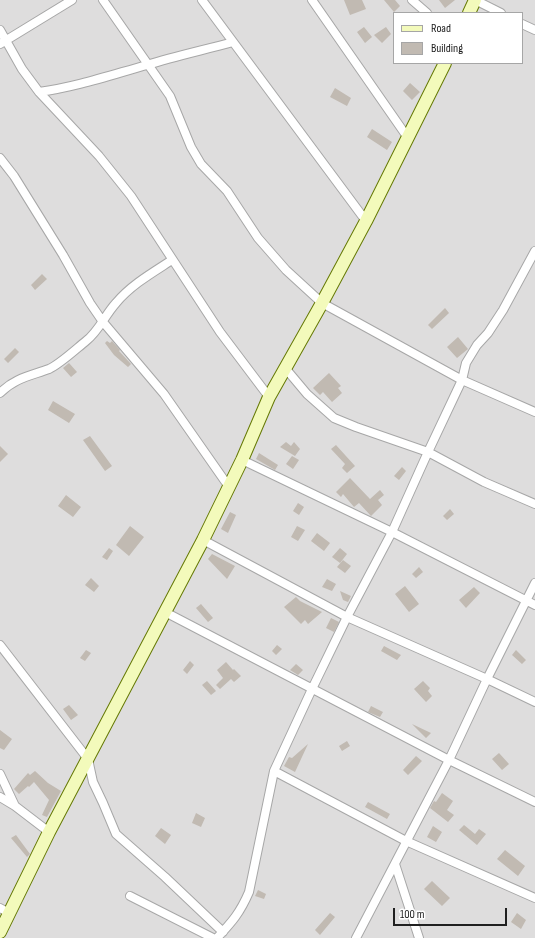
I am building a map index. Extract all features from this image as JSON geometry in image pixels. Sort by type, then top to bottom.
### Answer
[{"type":"street","points":[[3,42],[72,0]]},
{"type":"street","points":[[103,0],[170,96],[190,147],[201,164],[226,191],[258,238],[286,270],[322,303],[462,380],[535,412]]},
{"type":"street","points":[[202,0],[366,221]]},
{"type":"street","points":[[312,0],[408,138]]},
{"type":"street","points":[[412,0],[426,12]]},
{"type":"street","points":[[469,12],[475,0],[499,12]]},
{"type":"street","points":[[523,24],[535,30]]},
{"type":"street","points":[[0,30],[3,42],[39,92],[99,156],[131,196],[220,332],[270,397]]},
{"type":"street","points":[[39,92],[89,82],[148,64],[233,42]]},
{"type":"street","points":[[0,932],[5,910],[49,832],[203,540],[242,460],[270,397],[366,221],[445,64]]},
{"type":"street","points":[[0,158],[14,176],[81,284],[90,303],[103,322],[164,394],[228,487]]},
{"type":"street","points":[[0,645],[88,759],[93,782],[116,834],[165,877],[220,935],[235,920],[243,908],[249,892],[274,771],[312,689],[392,532],[462,380],[466,362],[503,310],[535,251]]},
{"type":"street","points":[[0,393],[6,387],[21,378],[50,368],[88,339],[103,322],[115,304],[130,288],[172,260]]},
{"type":"street","points":[[286,369],[307,394],[334,418],[428,452],[484,482],[535,504]]},
{"type":"street","points":[[242,460],[392,532],[535,605]]},
{"type":"street","points":[[203,540],[348,617],[535,702]]},
{"type":"street","points":[[356,938],[449,760],[487,679],[535,583]]},
{"type":"street","points":[[165,612],[449,760],[535,802]]},
{"type":"street","points":[[274,771],[406,841],[535,898]]},
{"type":"street","points":[[0,774],[15,806]]},
{"type":"street","points":[[0,798],[15,806],[49,832]]},
{"type":"street","points":[[395,864],[419,938]]},
{"type":"street","points":[[130,896],[213,938]]},
{"type":"shaded area","points":[[0,0],[535,0],[535,938],[0,938]]},
{"type":"building","points":[[344,0],[362,0],[366,9],[350,15]]},
{"type":"building","points":[[384,0],[395,0],[400,6],[394,12]]},
{"type":"building","points":[[439,0],[455,0],[445,8]]},
{"type":"building","points":[[364,27],[372,37],[365,43],[357,32]]},
{"type":"building","points":[[386,27],[391,34],[382,43],[374,35]]},
{"type":"building","points":[[410,83],[420,92],[412,100],[403,91]]},
{"type":"building","points":[[335,88],[351,98],[347,106],[330,97]]},
{"type":"building","points":[[372,129],[392,142],[387,150],[367,137]]},
{"type":"building","points":[[42,274],[47,279],[35,290],[31,285]]},
{"type":"building","points":[[445,308],[449,313],[432,329],[428,325]]},
{"type":"building","points":[[458,337],[468,349],[457,358],[447,347]]},
{"type":"building","points":[[107,341],[110,343],[112,341],[120,350],[119,351],[131,364],[128,367],[114,355],[105,343]]},
{"type":"building","points":[[15,348],[19,352],[8,363],[4,359]]},
{"type":"building","points":[[69,363],[77,372],[71,377],[63,368]]},
{"type":"building","points":[[329,373],[341,386],[338,388],[342,393],[332,402],[323,392],[320,395],[313,388]]},
{"type":"building","points":[[53,401],[75,414],[69,423],[48,410]]},
{"type":"building","points":[[90,436],[112,466],[105,471],[83,440]]},
{"type":"building","points":[[286,442],[291,446],[294,442],[300,449],[295,456],[280,447]]},
{"type":"building","points":[[336,445],[355,466],[347,473],[342,468],[345,464],[331,449]]},
{"type":"building","points":[[0,446],[8,454],[0,462]]},
{"type":"building","points":[[259,453],[278,465],[275,470],[256,459]]},
{"type":"building","points":[[292,456],[299,460],[293,469],[286,464]]},
{"type":"building","points":[[402,467],[406,471],[399,480],[394,476]]},
{"type":"building","points":[[350,478],[370,499],[380,490],[384,495],[378,500],[382,505],[371,516],[359,503],[354,507],[343,494],[341,497],[336,492]]},
{"type":"building","points":[[66,495],[81,507],[73,517],[58,506]]},
{"type":"building","points":[[298,503],[304,507],[299,515],[293,511]]},
{"type":"building","points":[[450,509],[454,514],[447,520],[443,516]]},
{"type":"building","points":[[230,512],[236,515],[228,533],[221,529]]},
{"type":"building","points":[[130,526],[144,537],[129,556],[116,545]]},
{"type":"building","points":[[297,526],[305,530],[298,541],[291,537]]},
{"type":"building","points":[[317,533],[330,543],[324,551],[311,541]]},
{"type":"building","points":[[109,548],[113,551],[107,560],[102,557]]},
{"type":"building","points":[[340,548],[347,554],[340,563],[332,557]]},
{"type":"building","points":[[212,554],[235,566],[227,579],[208,559]]},
{"type":"building","points":[[343,560],[351,566],[345,573],[337,567]]},
{"type":"building","points":[[419,567],[423,572],[416,578],[412,574]]},
{"type":"building","points":[[91,578],[99,586],[94,592],[85,585]]},
{"type":"building","points":[[327,579],[336,584],[332,591],[322,587]]},
{"type":"building","points":[[405,586],[419,604],[409,612],[395,594]]},
{"type":"building","points":[[474,587],[480,593],[466,608],[459,600]]},
{"type":"building","points":[[340,591],[351,596],[348,602],[343,600]]},
{"type":"building","points":[[296,597],[300,601],[322,612],[308,624],[305,620],[301,624],[284,607]]},
{"type":"building","points":[[201,604],[213,618],[208,622],[196,608]]},
{"type":"building","points":[[331,618],[339,622],[334,632],[326,628]]},
{"type":"building","points":[[277,645],[282,649],[276,655],[272,651]]},
{"type":"building","points":[[384,646],[401,655],[397,660],[381,651]]},
{"type":"building","points":[[86,650],[91,653],[85,661],[80,658]]},
{"type":"building","points":[[516,650],[526,660],[522,664],[512,655]]},
{"type":"building","points":[[190,661],[194,665],[187,674],[183,670]]},
{"type":"building","points":[[226,662],[241,676],[234,682],[231,679],[220,689],[216,685],[223,678],[217,670]]},
{"type":"building","points":[[296,664],[303,670],[298,675],[290,670]]},
{"type":"building","points":[[207,681],[216,691],[211,695],[202,685]]},
{"type":"building","points":[[423,681],[430,688],[428,691],[432,696],[426,702],[414,689]]},
{"type":"building","points":[[69,705],[78,715],[71,720],[63,709]]},
{"type":"building","points":[[371,706],[383,712],[380,717],[368,712]]},
{"type":"building","points":[[412,724],[431,733],[426,738]]},
{"type":"building","points":[[0,730],[12,739],[4,750],[0,748]]},
{"type":"building","points":[[347,741],[350,746],[342,751],[339,746]]},
{"type":"building","points":[[308,744],[295,772],[284,766],[289,757],[292,758]]},
{"type":"building","points":[[499,753],[509,764],[502,770],[492,759]]},
{"type":"building","points":[[416,756],[422,761],[408,775],[403,770]]},
{"type":"building","points":[[35,771],[48,783],[61,791],[47,817],[42,815],[49,800],[34,782],[19,794],[14,789],[28,773],[30,775]]},
{"type":"building","points":[[442,793],[453,801],[447,810],[454,815],[448,822],[430,808],[434,801],[436,802]]},
{"type":"building","points":[[368,802],[390,814],[387,819],[365,807]]},
{"type":"building","points":[[196,813],[205,818],[201,827],[192,823]]},
{"type":"building","points":[[464,825],[475,834],[479,829],[486,834],[477,845],[459,830]]},
{"type":"building","points":[[433,826],[442,832],[436,842],[427,837]]},
{"type":"building","points":[[161,828],[171,835],[165,844],[155,836]]},
{"type":"building","points":[[16,835],[30,854],[27,857],[11,838]]},
{"type":"building","points":[[505,850],[525,866],[518,876],[497,859]]},
{"type":"building","points":[[432,881],[450,898],[442,906],[424,889]]},
{"type":"building","points":[[258,890],[266,894],[264,899],[255,896]]},
{"type":"building","points":[[330,913],[335,917],[320,935],[315,930]]},
{"type":"building","points":[[517,913],[526,920],[521,929],[511,922]]}]
